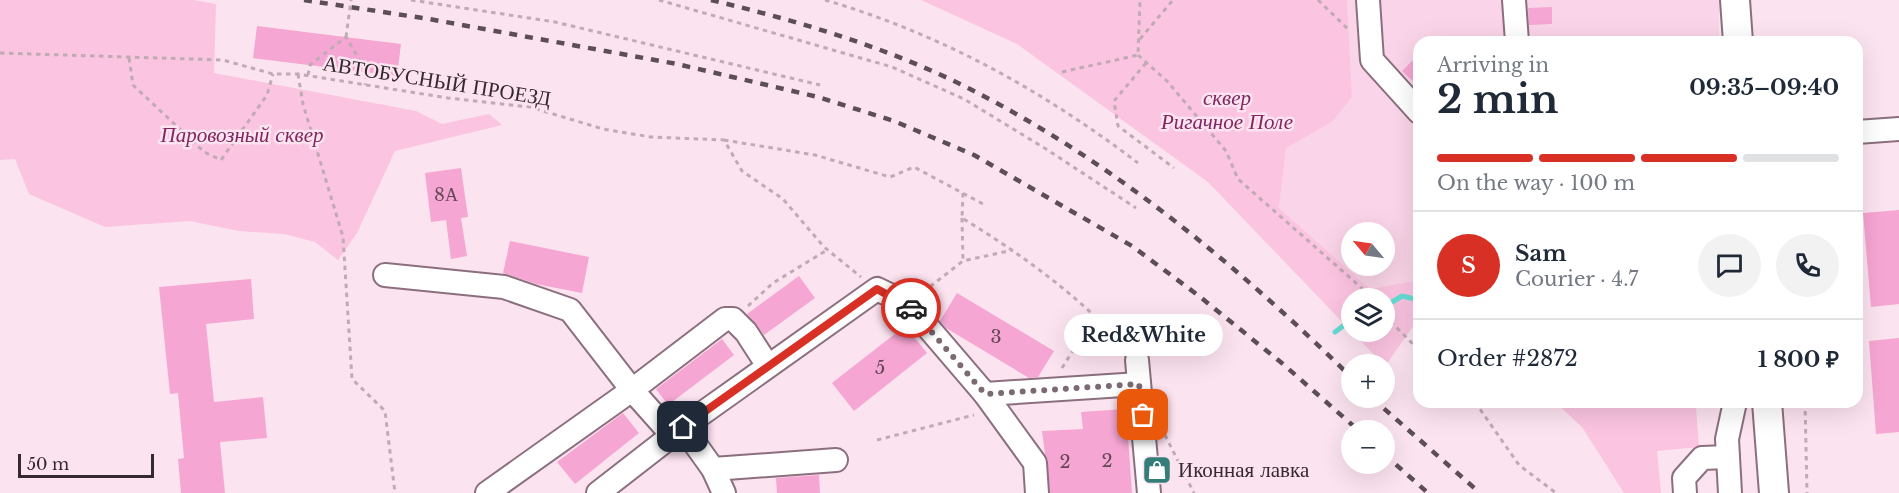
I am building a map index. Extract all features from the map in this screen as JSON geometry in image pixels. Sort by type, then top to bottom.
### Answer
[{"type":"main road","points":[[1735,0],[1738,36]]},
{"type":"main road","points":[[1767,408],[1774,493]]},
{"type":"street","points":[[1368,0],[1371,60],[1413,106]]},
{"type":"street","points":[[1514,0],[1517,36]]},
{"type":"street","points":[[1863,132],[1899,129]]},
{"type":"street","points":[[385,276],[504,287],[570,310],[632,390],[678,432],[713,469],[724,493]]},
{"type":"street","points":[[598,493],[768,366],[877,289],[908,304],[991,402],[1035,463],[1036,493]]},
{"type":"street","points":[[486,493],[632,390],[724,319],[733,319],[746,332],[768,366]]},
{"type":"street","points":[[1137,360],[1149,493]]},
{"type":"street","points":[[991,402],[1048,389],[1139,384]]},
{"type":"street","points":[[1730,493],[1728,440],[1734,408]]},
{"type":"street","points":[[1685,493],[1684,478],[1702,458],[1728,457]]},
{"type":"street","points":[[713,469],[836,460]]},
{"type":"path","points":[[351,0],[346,37],[367,73],[365,85]]},
{"type":"path","points":[[411,0],[555,22],[820,85]]},
{"type":"path","points":[[659,0],[892,67],[964,99],[1136,208]]},
{"type":"path","points":[[825,0],[981,61],[1081,120],[1138,163]]},
{"type":"path","points":[[1138,56],[1140,0]]},
{"type":"path","points":[[1139,41],[1173,0]]},
{"type":"path","points":[[1318,0],[1371,52]]},
{"type":"path","points":[[308,76],[310,65],[346,37]]},
{"type":"path","name":"АВТОБУСНЫЙ ПРОЕЗД","points":[[0,53],[223,60],[273,74],[298,74],[448,98],[530,107],[603,129],[651,137],[724,140],[815,155],[890,177],[914,167],[963,193]]},
{"type":"path","points":[[1138,56],[1167,81],[1226,151],[1238,179],[1362,288]]},
{"type":"path","points":[[1062,72],[1138,56]]},
{"type":"path","points":[[129,58],[133,85],[204,152],[221,160],[267,94],[273,74]]},
{"type":"path","points":[[1146,63],[1114,101],[1118,126],[1174,168]]},
{"type":"path","points":[[298,74],[303,104],[343,237],[352,379],[385,411],[395,493]]},
{"type":"path","points":[[724,140],[742,171],[783,199],[827,250],[877,289]]},
{"type":"path","points":[[963,261],[963,193],[983,204]]},
{"type":"path","points":[[962,218],[1015,250],[1112,332]]},
{"type":"path","points":[[733,319],[773,283],[827,250]]},
{"type":"path","points":[[908,304],[963,261],[1015,250]]},
{"type":"path","points":[[1048,389],[1095,316]]},
{"type":"path","points":[[1395,325],[1413,344]]},
{"type":"path","points":[[877,440],[991,402]]},
{"type":"path","points":[[1478,408],[1519,465],[1556,493]]},
{"type":"path","points":[[1805,408],[1807,493]]},
{"type":"path","points":[[1143,415],[1158,421],[1194,493]]},
{"type":"shaded area","points":[[1347,0],[1719,0],[1719,36],[1413,36],[1413,281],[1369,288],[1355,276],[1395,276],[1395,222],[1341,222],[1341,263],[1279,208],[1286,148],[1332,122],[1352,97]]},
{"type":"green space","name":"Паровозный сквер","points":[[0,0],[193,0],[216,4],[214,73],[416,111],[442,124],[489,114],[502,125],[395,151],[357,233],[338,260],[315,242],[284,234],[239,231],[190,221],[105,227],[29,194],[15,159],[0,160]]},
{"type":"green space","name":"сквер Ригачное Поле","points":[[921,0],[1347,0],[1352,97],[1332,122],[1286,148],[1279,208],[1341,263],[1341,276],[1355,276],[1369,288],[1341,288],[1341,321],[1208,182],[1017,44]]},
{"type":"green space","name":"сквер Ригачное Поле","points":[[1413,281],[1413,326],[1394,354],[1373,354],[1362,342],[1395,342],[1395,288],[1375,288]]},
{"type":"green space","points":[[1561,408],[1696,408],[1699,447],[1657,451],[1661,493],[1624,493],[1582,427]]},
{"type":"building","points":[[1552,7],[1552,24],[1529,25],[1528,8]]},
{"type":"building","points":[[257,26],[401,44],[397,76],[253,58]]},
{"type":"building","points":[[1413,60],[1413,81],[1402,71]]},
{"type":"building","points":[[461,168],[468,217],[461,218],[467,256],[451,259],[446,220],[431,222],[425,173]]},
{"type":"building","points":[[1899,210],[1899,304],[1871,307],[1863,213]]},
{"type":"building","points":[[510,241],[589,257],[582,293],[536,284],[503,273]]},
{"type":"building","points":[[799,276],[815,298],[764,335],[747,314]]},
{"type":"building","points":[[251,279],[254,319],[206,324],[214,402],[263,397],[267,438],[220,442],[225,493],[181,493],[178,459],[184,458],[178,393],[170,394],[159,287]]},
{"type":"building","points":[[957,293],[1054,351],[1038,377],[1029,378],[946,328],[940,321]]},
{"type":"building","points":[[905,326],[927,353],[854,411],[832,383]]},
{"type":"building","points":[[1899,338],[1899,432],[1876,434],[1869,341]]},
{"type":"building","points":[[722,339],[734,355],[668,405],[656,389]]},
{"type":"building","points":[[1126,409],[1132,493],[1050,493],[1042,431],[1083,429],[1081,412]]},
{"type":"building","points":[[623,413],[639,433],[575,484],[557,462]]},
{"type":"building","points":[[819,475],[820,493],[777,493],[776,478]]},
{"type":"waterway","points":[[1395,300],[1402,296],[1413,299]]},
{"type":"waterway","points":[[1335,332],[1341,327]]},
{"type":"railway","points":[[304,0],[429,19],[677,64],[818,97],[894,121],[974,155],[1132,246],[1199,296],[1283,364],[1347,420]]},
{"type":"railway","points":[[711,0],[842,36],[906,60],[968,88],[1021,117],[1073,148],[1171,218],[1264,295],[1341,368]]},
{"type":"railway","points":[[1383,408],[1480,493]]},
{"type":"railway","points":[[1395,464],[1428,493]]},
{"type":"way so far","points":[[911,308],[985,394],[1139,384],[1143,415]]},
{"type":"place","name":"Red&White","points":[[1143,415]]},
{"type":"place","name":"Иконная лавка","points":[[1157,470]]},
{"type":"route","points":[[683,427],[877,289],[908,304],[911,308]]}]
